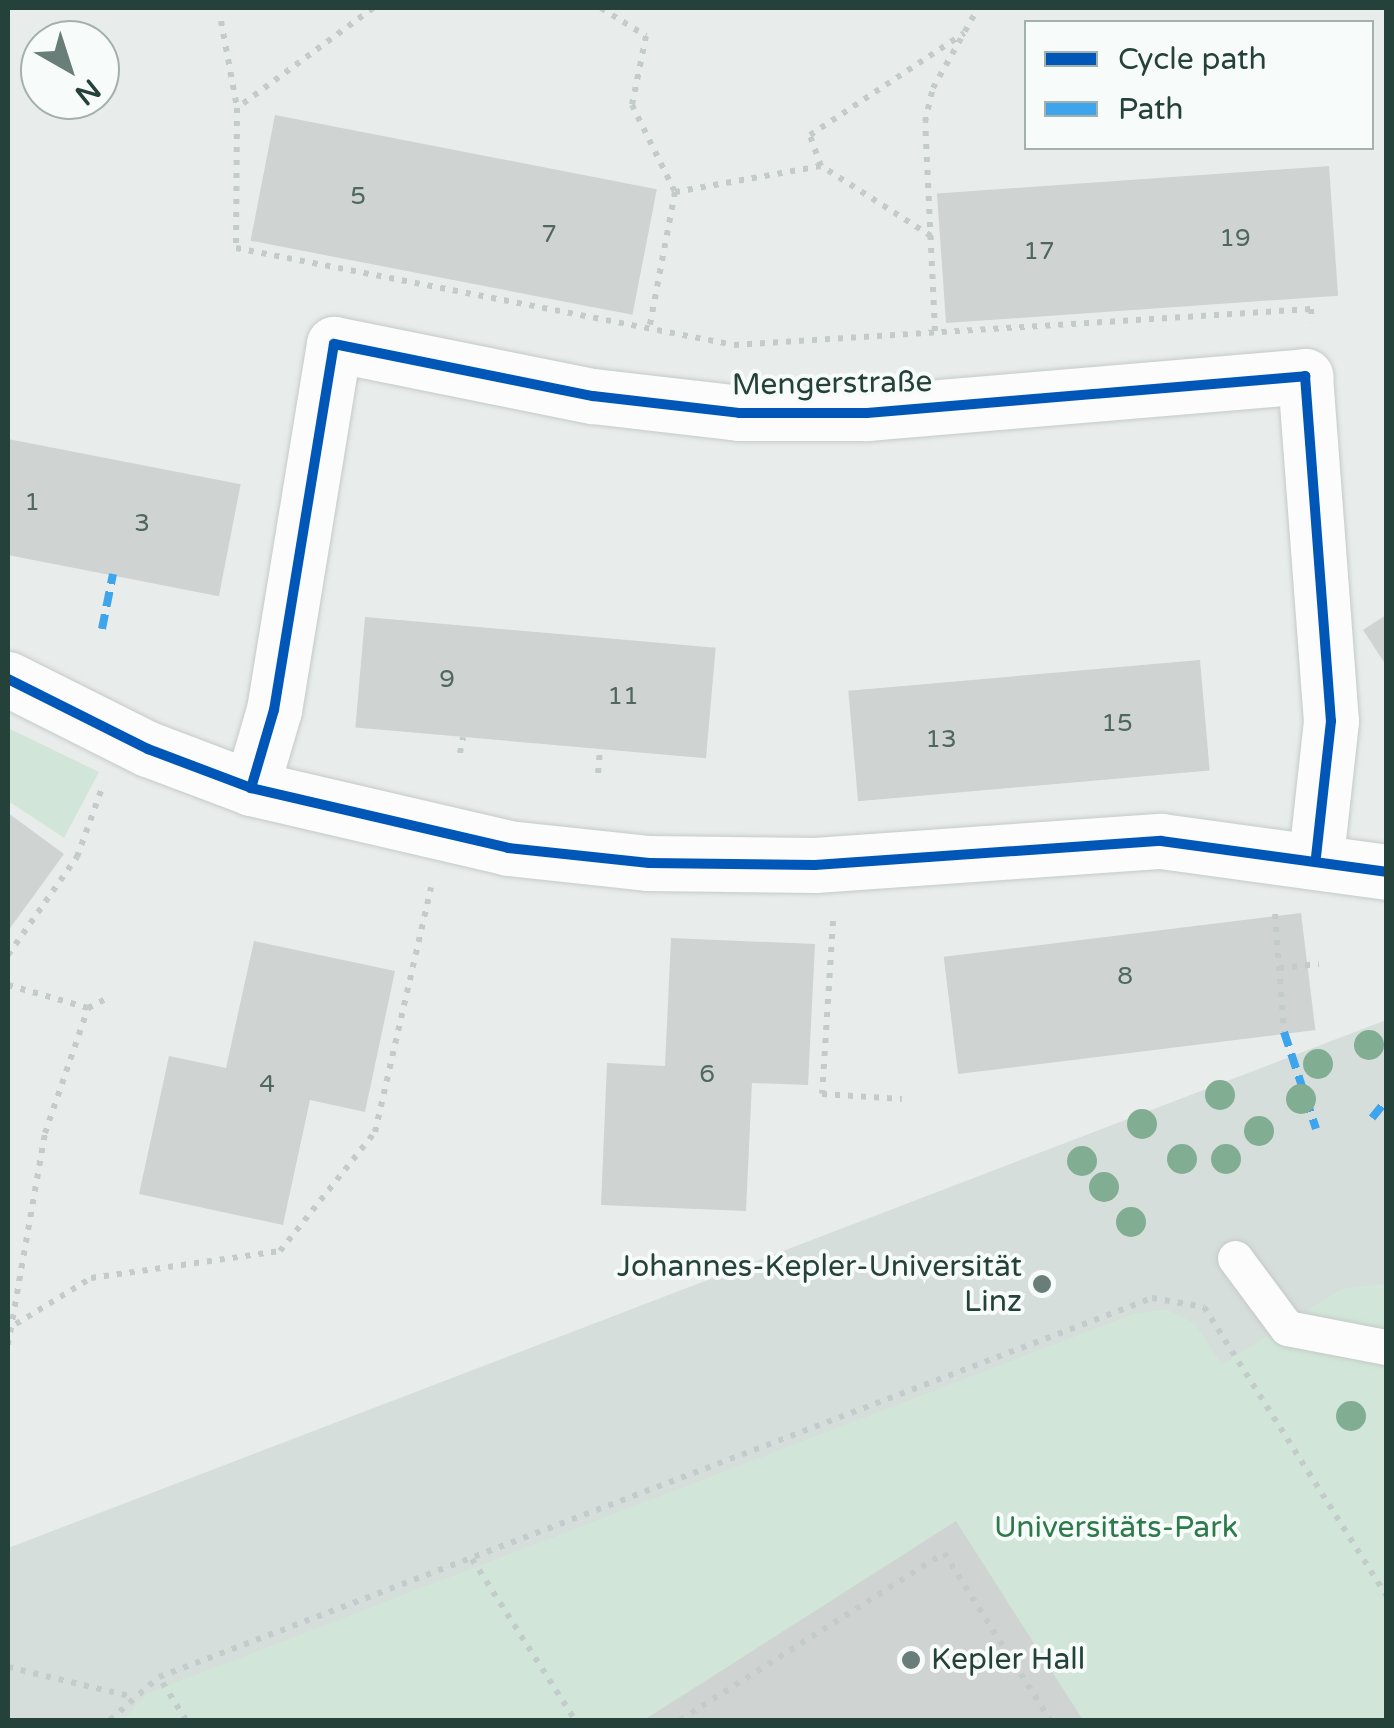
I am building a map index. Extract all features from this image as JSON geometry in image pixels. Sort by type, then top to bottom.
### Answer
[{"type":"street","name":"Mengerstraße","points":[[250,788],[274,710],[334,344],[594,396],[739,414],[867,413],[1305,376],[1331,721],[1316,856]]},
{"type":"street","points":[[8,678],[148,750],[250,788],[508,848],[649,863],[816,865],[1162,841],[1316,856],[1386,872]]},
{"type":"lane","points":[[1235,1258],[1287,1328],[1386,1347]]},
{"type":"path","points":[[237,108],[373,8]]},
{"type":"path","points":[[601,8],[646,36],[632,106],[675,192],[649,328]]},
{"type":"path","points":[[934,331],[925,122],[978,8]]},
{"type":"path","points":[[220,21],[237,108],[236,248],[734,345],[1311,308]]},
{"type":"path","points":[[930,236],[821,166],[810,134],[964,33]]},
{"type":"path","points":[[675,192],[821,166]]},
{"type":"path","points":[[460,752],[463,737]]},
{"type":"path","points":[[598,773],[600,750]]},
{"type":"path","points":[[8,955],[77,857],[109,768]]},
{"type":"path","points":[[16,1324],[91,1278],[280,1251],[319,1210],[375,1132],[436,869]]},
{"type":"path","points":[[834,900],[822,1094],[902,1100]]},
{"type":"path","points":[[1275,914],[1284,1032]]},
{"type":"path","points":[[1279,968],[1320,964]]},
{"type":"path","points":[[8,986],[88,1008],[104,1000]]},
{"type":"path","points":[[8,1345],[16,1324],[45,1132],[88,1008]]},
{"type":"path","points":[[110,1720],[129,1696],[159,1678],[1152,1298],[1182,1297],[1204,1307],[1386,1595]]},
{"type":"path","points":[[680,1720],[944,1553],[1050,1720]]},
{"type":"path","points":[[472,1559],[576,1720]]},
{"type":"path","points":[[8,1667],[129,1696]]},
{"type":"path","points":[[159,1678],[186,1720]]},
{"type":"shaded area","name":"Johannes-Kepler-Universität Linz","points":[[1386,1020],[1386,1720],[8,1720],[8,1548]]},
{"type":"green space","points":[[8,728],[99,772],[64,838],[8,801]]},
{"type":"green space","name":"Universitäts-Park","points":[[1386,1284],[1386,1720],[123,1720],[149,1693],[1136,1313],[1168,1310],[1194,1323],[1222,1365],[1342,1289]]},
{"type":"building","points":[[275,115],[657,189],[632,315],[251,241]]},
{"type":"building","points":[[1329,166],[1338,296],[946,323],[937,193]]},
{"type":"building","points":[[8,439],[241,484],[219,596],[8,555]]},
{"type":"building","points":[[1386,615],[1386,665],[1363,630]]},
{"type":"building","points":[[365,617],[716,648],[706,758],[355,728]]},
{"type":"building","points":[[1200,660],[1210,771],[858,801],[848,691]]},
{"type":"building","points":[[8,813],[64,854],[8,931]]},
{"type":"building","points":[[1301,913],[1315,1030],[958,1074],[944,957]]},
{"type":"building","points":[[671,938],[815,944],[808,1085],[752,1083],[746,1211],[601,1205],[607,1063],[665,1066]]},
{"type":"building","points":[[254,941],[395,971],[365,1112],[310,1100],[283,1225],[139,1194],[169,1056],[226,1068]]},
{"type":"building","points":[[956,1521],[1083,1720],[644,1720]]},
{"type":"marked path","points":[[102,629],[113,574]]},
{"type":"marked path","points":[[1284,1032],[1316,1129]]},
{"type":"marked path","points":[[1372,1118],[1386,1101]]},
{"type":"cycle path","points":[[251,788],[274,710],[334,344],[593,396],[739,413],[867,413],[1305,376],[1331,721],[1316,856]]},
{"type":"cycle path","points":[[8,679],[148,749],[251,788],[508,848],[649,863],[815,865],[1161,841],[1386,872]]},
{"type":"place","name":"Johannes-Kepler-Universität Linz","points":[[1042,1284]]},
{"type":"place","name":"Kepler Hall","points":[[911,1660]]}]
